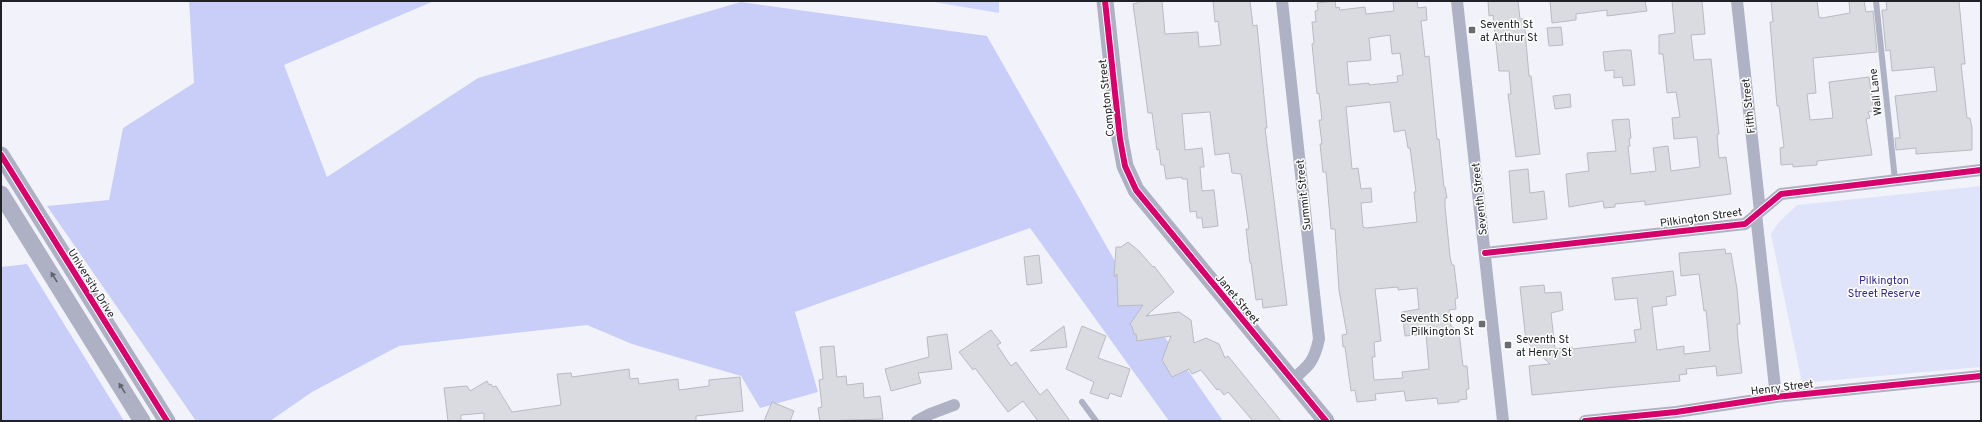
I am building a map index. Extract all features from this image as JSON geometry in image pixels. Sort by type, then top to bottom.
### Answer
[{"type":"main road","name":"Compton Street","points":[[1105,1],[1120,139],[1125,166],[1136,190]]},
{"type":"main road","name":"University Drive","points":[[1,155],[167,421]]},
{"type":"main road","name":"Janet Street","points":[[1136,190],[1326,421]]},
{"type":"main road","points":[[1,194],[142,421]]},
{"type":"street","name":"Summit Street","points":[[1282,1],[1319,339],[1316,356],[1305,369],[1292,380]]},
{"type":"street","name":"Seventh Street","points":[[1457,1],[1503,421]]},
{"type":"street","name":"Fifth Street","points":[[1737,1],[1776,397]]},
{"type":"street","name":"Pilkington Street","points":[[1485,253],[1745,224],[1781,194],[1981,170]]},
{"type":"street","name":"Henry Street","points":[[1585,421],[1677,416],[1776,397],[1981,376]]},
{"type":"street","points":[[917,421],[930,414],[954,405]]},
{"type":"lane","name":"Wall Lane","points":[[1876,1],[1894,180]]},
{"type":"lane","points":[[1082,402],[1096,421]]},
{"type":"green space","name":"Pilkington Street Reserve","points":[[1981,186],[1981,367],[1802,383],[1771,234],[1779,222],[1797,205]]},
{"type":"shaded area","points":[[189,1],[434,1],[284,65],[327,177],[478,78],[741,2],[987,36],[1128,284],[1223,421],[1169,421],[1030,228],[795,312],[818,392],[760,408],[741,376],[632,344],[587,325],[399,346],[312,392],[270,421],[196,421],[47,206],[109,200],[123,128],[194,83]]},
{"type":"shaded area","points":[[928,1],[999,1],[999,13]]},
{"type":"shaded area","points":[[27,264],[124,421],[1,421],[1,267]]},
{"type":"building","points":[[1138,1],[1162,1],[1165,34],[1198,32],[1199,47],[1221,45],[1218,21],[1215,22],[1213,1],[1250,1],[1253,26],[1257,25],[1267,128],[1265,128],[1287,305],[1263,308],[1262,299],[1256,300],[1250,263],[1246,229],[1249,229],[1241,174],[1232,173],[1229,153],[1215,155],[1210,112],[1182,114],[1185,150],[1202,148],[1204,167],[1200,167],[1202,191],[1214,190],[1218,226],[1203,228],[1202,218],[1197,218],[1196,211],[1190,212],[1187,179],[1182,179],[1182,177],[1166,179],[1164,165],[1161,165],[1159,149],[1157,150],[1152,113],[1148,113],[1133,4],[1138,3]]},
{"type":"building","points":[[1335,1],[1336,8],[1339,7],[1340,10],[1365,7],[1366,14],[1394,11],[1393,1],[1417,1],[1418,8],[1426,7],[1427,20],[1421,21],[1425,57],[1429,56],[1437,139],[1439,139],[1444,187],[1447,198],[1445,198],[1445,206],[1450,257],[1452,265],[1454,265],[1458,298],[1455,299],[1456,309],[1449,310],[1451,326],[1459,332],[1463,366],[1467,366],[1469,389],[1466,390],[1467,399],[1459,400],[1459,402],[1438,404],[1437,398],[1406,401],[1404,391],[1375,394],[1376,400],[1357,402],[1355,390],[1351,391],[1345,347],[1343,347],[1342,335],[1347,334],[1339,290],[1335,229],[1331,229],[1326,172],[1323,172],[1320,144],[1322,144],[1319,120],[1322,120],[1319,93],[1317,94],[1312,44],[1314,43],[1312,22],[1316,22],[1315,11],[1318,10],[1317,3]],"holes":[[[1390,35],[1392,54],[1400,53],[1403,75],[1397,76],[1398,82],[1369,85],[1369,83],[1349,85],[1347,62],[1371,60],[1369,38]],[[1390,102],[1394,132],[1405,130],[1408,148],[1410,148],[1416,192],[1414,192],[1417,222],[1367,228],[1363,227],[1361,203],[1372,202],[1371,188],[1361,189],[1358,168],[1352,169],[1346,107]],[[1398,287],[1398,290],[1417,288],[1419,309],[1402,312],[1405,336],[1426,334],[1429,369],[1402,372],[1403,378],[1374,380],[1372,357],[1375,357],[1374,342],[1381,341],[1375,289]]]},
{"type":"building","points":[[1488,1],[1518,1],[1520,19],[1524,19],[1529,76],[1531,76],[1540,154],[1516,157],[1508,94],[1511,94],[1509,71],[1499,71],[1493,15],[1489,16]]},
{"type":"building","points":[[1550,1],[1645,1],[1647,11],[1607,16],[1607,10],[1576,14],[1576,20],[1552,23]]},
{"type":"building","points":[[1672,1],[1702,1],[1705,34],[1691,35],[1694,60],[1711,59],[1719,134],[1717,135],[1719,158],[1726,157],[1731,194],[1645,205],[1645,201],[1615,204],[1615,207],[1604,208],[1603,201],[1569,207],[1566,174],[1589,171],[1587,153],[1616,151],[1612,120],[1629,119],[1631,138],[1629,139],[1630,146],[1628,146],[1631,174],[1656,171],[1653,148],[1668,146],[1671,171],[1700,167],[1697,137],[1674,139],[1672,118],[1680,117],[1676,92],[1667,93],[1663,54],[1659,54],[1659,35],[1675,33]]},
{"type":"building","points":[[1771,1],[1817,1],[1819,17],[1822,18],[1850,13],[1849,1],[1864,1],[1866,12],[1873,11],[1877,52],[1813,58],[1816,93],[1807,94],[1810,120],[1833,118],[1829,82],[1869,77],[1874,111],[1868,112],[1870,118],[1866,119],[1872,155],[1817,161],[1817,165],[1793,167],[1793,164],[1781,165],[1780,148],[1784,147],[1779,106],[1777,106],[1770,22],[1773,22]]},
{"type":"building","points":[[1886,1],[1959,1],[1965,64],[1961,64],[1967,118],[1970,118],[1972,128],[1972,150],[1916,154],[1916,148],[1896,150],[1895,138],[1900,138],[1895,96],[1937,91],[1934,67],[1892,71],[1890,50],[1886,51],[1882,10],[1887,10]]},
{"type":"building","points":[[1561,27],[1563,45],[1549,46],[1547,28]]},
{"type":"building","points":[[1631,50],[1635,85],[1623,86],[1622,77],[1614,78],[1614,70],[1605,71],[1603,52]]},
{"type":"building","points":[[1570,94],[1571,107],[1555,109],[1553,96]]},
{"type":"building","points":[[1528,169],[1530,193],[1544,191],[1547,219],[1513,223],[1509,171]]},
{"type":"building","points":[[1128,242],[1139,251],[1153,267],[1154,266],[1174,292],[1146,316],[1179,312],[1191,320],[1194,343],[1206,338],[1219,344],[1225,358],[1228,356],[1281,421],[1253,421],[1228,392],[1224,395],[1219,389],[1217,390],[1201,370],[1192,374],[1189,369],[1172,377],[1162,360],[1171,336],[1137,341],[1136,334],[1134,334],[1130,324],[1143,305],[1118,306],[1117,274],[1114,277],[1116,247],[1121,247]]},
{"type":"building","points":[[1725,249],[1726,254],[1731,253],[1737,289],[1740,324],[1737,324],[1742,373],[1717,376],[1716,366],[1686,369],[1687,374],[1679,375],[1680,381],[1532,395],[1529,366],[1550,364],[1526,341],[1520,287],[1544,285],[1545,293],[1561,292],[1563,310],[1551,313],[1555,349],[1572,347],[1572,349],[1636,342],[1634,330],[1641,329],[1637,298],[1615,300],[1612,278],[1673,271],[1676,295],[1666,297],[1667,305],[1652,307],[1657,350],[1684,346],[1684,354],[1710,351],[1706,310],[1704,311],[1699,274],[1681,276],[1679,253]]},
{"type":"building","points":[[1039,255],[1042,283],[1027,285],[1024,257]]},
{"type":"building","points":[[1064,326],[1067,347],[1030,351]]},
{"type":"building","points":[[1082,326],[1106,336],[1098,358],[1130,369],[1121,397],[1110,393],[1108,399],[1090,393],[1094,382],[1066,369]]},
{"type":"building","points":[[991,330],[1001,343],[997,345],[1011,366],[1016,362],[1040,395],[1047,389],[1070,421],[1038,421],[1023,401],[1008,412],[975,368],[973,370],[959,352]]},
{"type":"building","points":[[947,334],[952,369],[918,373],[921,383],[891,391],[885,369],[929,357],[927,337]]},
{"type":"building","points":[[834,346],[837,377],[846,376],[847,385],[863,383],[864,398],[880,396],[883,419],[820,421],[818,408],[822,407],[819,380],[823,379],[820,347]]},
{"type":"building","points":[[629,369],[630,379],[638,378],[639,384],[678,379],[679,390],[709,386],[709,380],[740,377],[743,411],[696,416],[696,421],[484,421],[484,413],[461,415],[461,421],[448,421],[444,388],[467,386],[470,391],[487,381],[489,385],[491,384],[493,387],[496,386],[512,412],[561,405],[557,374],[571,373],[572,377]]},
{"type":"building","points":[[772,402],[794,411],[790,421],[764,421]]},
{"type":"cycle path","points":[[1105,1],[1120,139],[1125,166],[1136,190],[1326,421]]},
{"type":"cycle path","points":[[1,155],[167,421]]},
{"type":"cycle path","points":[[1485,253],[1745,224],[1781,194],[1981,170]]},
{"type":"cycle path","points":[[1585,421],[1676,412],[1776,397],[1981,376]]},
{"type":"place","name":"Seventh St at Arthur St","points":[[1472,30]]},
{"type":"place","name":"Seventh St opp Pilkington St","points":[[1482,324]]},
{"type":"place","name":"Seventh St at Henry St","points":[[1508,345]]}]
